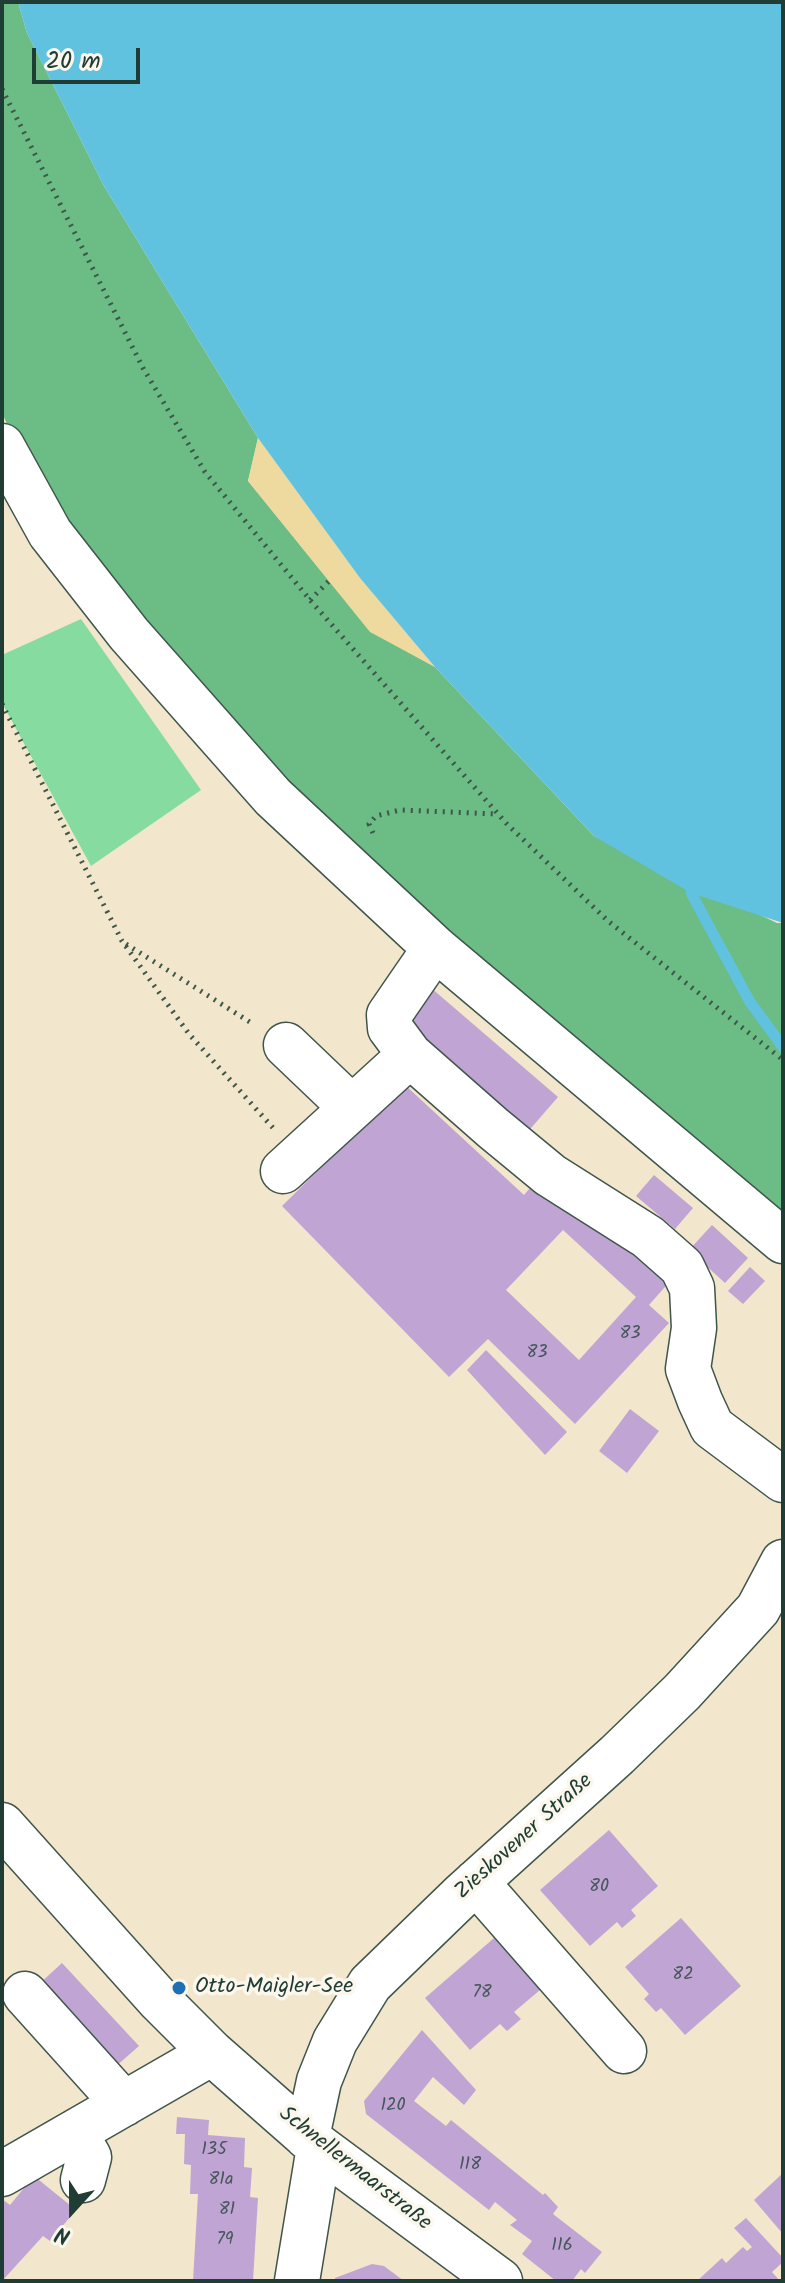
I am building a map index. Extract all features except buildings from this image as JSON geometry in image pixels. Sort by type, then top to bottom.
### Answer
[{"type":"street","points":[[2,446],[50,533],[129,634],[273,797],[435,948],[783,1241]]},
{"type":"street","points":[[435,948],[389,1015],[390,1028],[410,1055],[550,1175],[648,1237],[682,1267],[692,1288],[694,1328],[688,1369],[712,1427],[783,1480]]},
{"type":"street","points":[[286,1045],[352,1108]]},
{"type":"street","points":[[291,1164],[410,1055]]},
{"type":"street","name":"Zieskovener Straße","points":[[297,2281],[319,2081],[330,2054],[370,1984],[682,1692],[758,1609],[783,1562]]},
{"type":"street","name":"Schnellermaarstraße","points":[[2,1825],[160,2001],[212,2053],[313,2142],[500,2281]]},
{"type":"street","points":[[476,1882],[624,2051]]},
{"type":"street","points":[[25,1994],[124,2104]]},
{"type":"street","points":[[2,2174],[212,2053]]},
{"type":"street","points":[[75,2133],[89,2157],[83,2180]]},
{"type":"path","points":[[2,89],[143,368],[205,472],[310,600],[498,814],[608,921],[780,1051],[783,1060]]},
{"type":"path","points":[[310,600],[331,579]]},
{"type":"path","points":[[2,704],[122,941],[189,1034],[291,1164]]},
{"type":"path","points":[[374,835],[369,824],[376,816],[400,810],[498,814]]},
{"type":"path","points":[[122,941],[286,1045]]},
{"type":"green space","points":[[2,2],[18,2],[27,33],[104,186],[258,438],[248,481],[370,631],[435,667],[594,836],[777,923],[783,923],[783,1224],[441,934],[139,633],[22,457],[2,413]]},
{"type":"green space","points":[[81,619],[201,790],[91,866],[2,703],[2,655]]},
{"type":"sand","points":[[258,438],[360,578],[435,667],[370,632],[248,481]]},
{"type":"water","points":[[18,2],[783,2],[783,923],[691,893],[594,836],[435,667],[360,578],[258,438],[104,186],[27,33]]},
{"type":"waterway","points":[[691,893],[750,1002],[783,1047]]},
{"type":"place","name":"Otto-Maigler-See","points":[[179,1988]]}]
